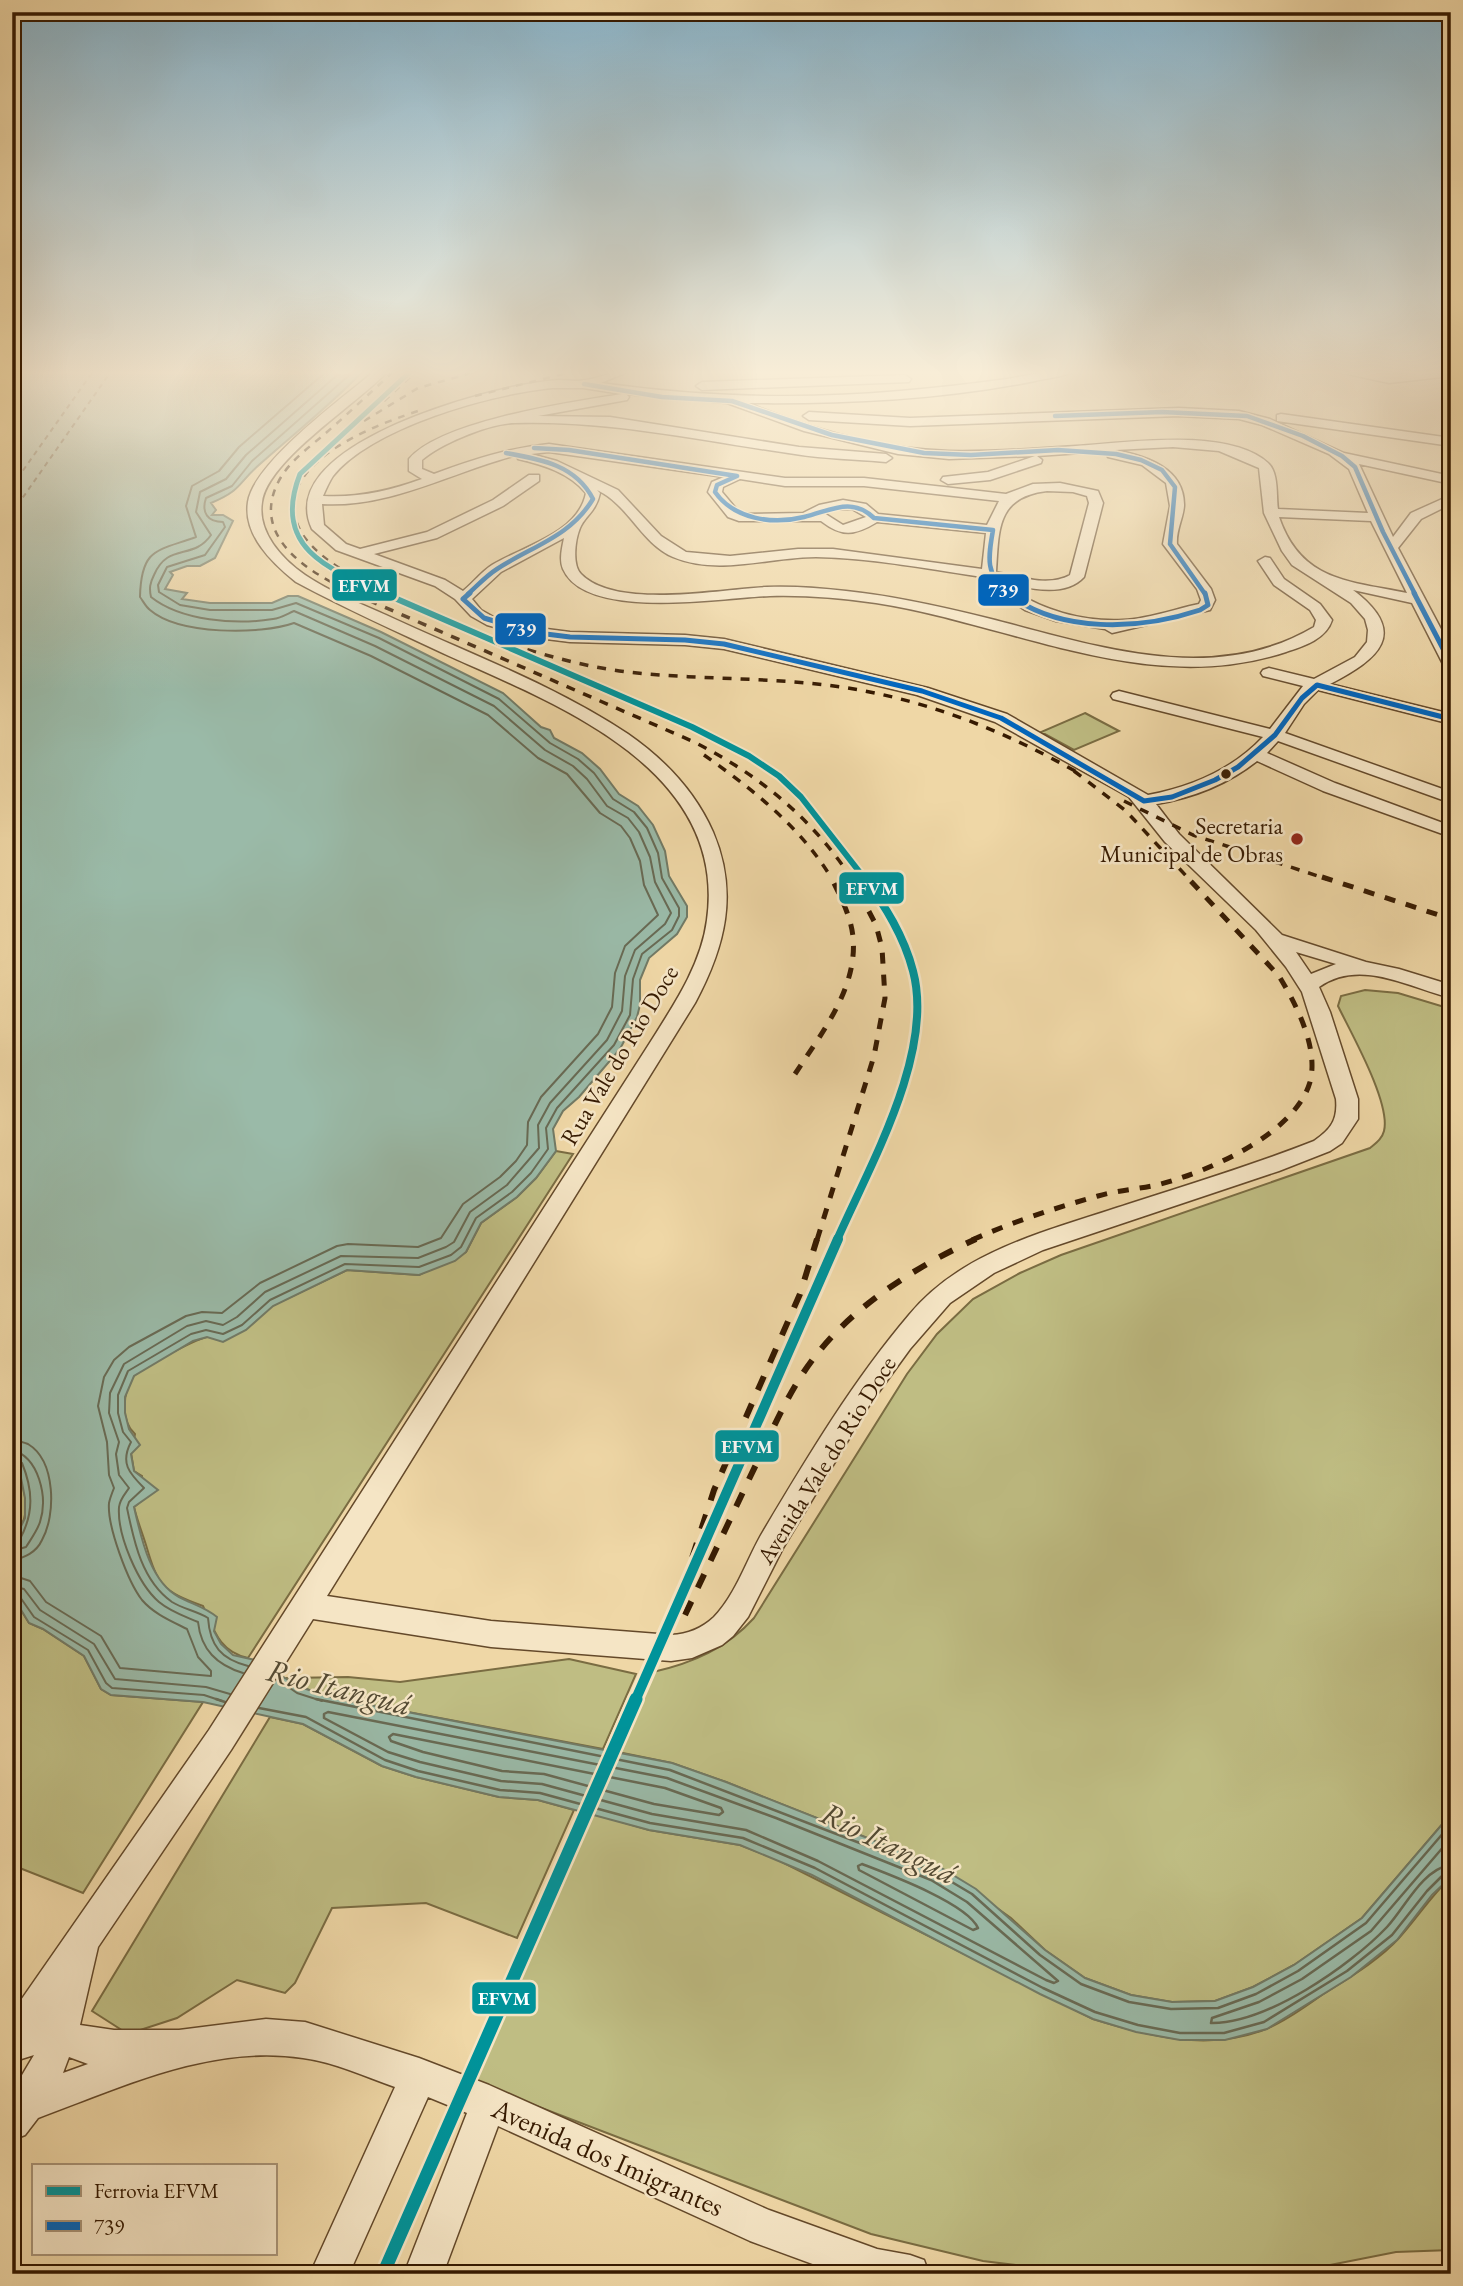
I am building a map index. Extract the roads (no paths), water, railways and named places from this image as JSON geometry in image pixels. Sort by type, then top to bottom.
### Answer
[{"type":"street","name":"Rua Vale do Rio Doce","points":[[13,2043],[220,1740],[669,1029],[697,977],[717,922],[719,888],[708,844],[689,800],[654,762],[620,736],[563,704],[301,579],[278,560],[262,538],[255,518],[255,497],[268,477]]},
{"type":"street","points":[[327,477],[321,483],[315,499],[317,526],[341,547],[425,576],[463,599],[484,618],[530,632],[570,637],[685,640],[723,644],[922,691],[1001,718],[1144,801],[1164,831],[1279,945],[1364,980],[1403,987],[1451,1001]]},
{"type":"street","points":[[428,477],[433,479]]},
{"type":"street","points":[[315,499],[346,503],[371,499],[440,477]]},
{"type":"street","points":[[576,477],[616,495],[658,540],[681,555],[712,559],[786,553],[831,554],[989,573],[1043,586],[1059,586],[1073,581],[1080,569],[1096,503],[1090,492],[1059,487],[1033,489],[1009,498],[1003,504],[993,530],[989,573],[1010,595],[1047,612],[1091,623],[1127,625]]},
{"type":"street","points":[[463,599],[497,568],[573,527],[585,516],[593,499],[590,489],[576,477]]},
{"type":"street","points":[[735,477],[722,482],[715,489],[718,497],[738,516],[764,520],[811,514],[843,504],[865,510],[874,518]]},
{"type":"street","points":[[743,477],[798,483],[985,477]]},
{"type":"street","points":[[1033,635],[1087,632],[1200,610],[1208,605],[1207,595],[1170,544],[1169,536],[1177,506],[1173,482],[1169,477]]},
{"type":"street","points":[[1144,801],[1172,797],[1228,773],[1255,754],[1275,735],[1302,698],[1317,685],[1363,658],[1376,640],[1372,619],[1360,604],[1290,554],[1271,513],[1268,477]]},
{"type":"street","points":[[1359,477],[1376,517],[1451,664]]},
{"type":"street","points":[[1392,547],[1416,516],[1448,500],[1431,477]]},
{"type":"street","points":[[1434,477],[1451,480]]},
{"type":"street","points":[[358,554],[432,535],[498,503],[534,478]]},
{"type":"street","points":[[864,482],[1009,498]]},
{"type":"street","points":[[1271,513],[1376,517]]},
{"type":"street","points":[[811,514],[827,518],[839,528]]},
{"type":"street","points":[[847,595],[837,576],[831,554],[832,533],[839,528],[856,527],[874,518],[993,530]]},
{"type":"street","points":[[573,527],[567,564],[570,572],[583,583],[606,592],[652,598],[778,592],[847,595],[914,605],[1129,658],[1178,663],[1254,655],[1305,638],[1321,629],[1324,620],[1319,611],[1279,582],[1265,561]]},
{"type":"street","points":[[1314,573],[1358,588],[1419,600]]},
{"type":"street","points":[[1269,673],[1451,719]]},
{"type":"street","points":[[1119,696],[1275,735],[1326,751],[1451,798]]},
{"type":"street","points":[[1255,754],[1329,787],[1451,832]]},
{"type":"street","points":[[1279,945],[1451,992]]},
{"type":"street","name":"Avenida Vale do Rio Doce","points":[[306,1605],[491,1634],[671,1648],[705,1641],[722,1628],[733,1614],[763,1558],[852,1410],[921,1317],[954,1286],[988,1265],[1018,1251],[1303,1154],[1333,1139],[1340,1132],[1345,1125],[1349,1103],[1312,993],[1279,945]]},
{"type":"street","points":[[1312,993],[1335,970],[1364,969],[1387,973]]},
{"type":"street","points":[[1312,993],[1364,980]]},
{"type":"street","points":[[17,2109],[51,2063],[61,2035],[86,1934]]},
{"type":"street","name":"Avenida dos Imigrantes","points":[[13,2043],[39,2034],[61,2035],[89,2046],[179,2048],[266,2037],[305,2040],[419,2076],[489,2103],[764,2227],[888,2272]]},
{"type":"street","name":"Avenida dos Imigrantes","points":[[17,2109],[179,2048]]},
{"type":"street","points":[[329,2274],[419,2076]]},
{"type":"street","points":[[423,2274],[489,2103]]},
{"type":"water","points":[[12,477],[247,477],[234,490],[211,503],[216,510],[212,515],[223,515],[233,521],[215,558],[200,566],[187,566],[170,572],[173,575],[165,589],[187,593],[182,599],[210,603],[272,603],[288,596],[298,596],[381,632],[503,693],[541,727],[550,730],[554,738],[582,753],[600,769],[619,794],[638,806],[653,825],[665,851],[669,876],[687,906],[687,917],[677,934],[649,958],[640,980],[637,1017],[620,1049],[579,1097],[563,1111],[553,1129],[556,1151],[536,1178],[517,1197],[481,1223],[466,1252],[455,1261],[419,1275],[347,1270],[273,1306],[246,1330],[223,1342],[207,1337],[193,1341],[134,1376],[125,1397],[125,1413],[129,1429],[140,1445],[131,1454],[134,1471],[158,1490],[134,1507],[148,1558],[161,1581],[179,1597],[217,1617],[214,1631],[221,1644],[233,1655],[255,1660],[300,1687],[334,1698],[672,1763],[726,1782],[938,1866],[976,1889],[1045,1950],[1085,1978],[1131,1995],[1172,2002],[1215,2001],[1253,1987],[1294,1965],[1362,1918],[1451,1814],[1451,1877],[1432,1895],[1397,1940],[1351,1977],[1267,2029],[1225,2040],[1180,2040],[1136,2032],[1093,2019],[1040,1994],[812,1875],[740,1845],[649,1830],[538,1800],[499,1797],[416,1777],[382,1766],[303,1724],[203,1702],[111,1695],[101,1689],[84,1656],[29,1623],[12,1595],[12,1545],[25,1518],[25,1498],[21,1478],[12,1459]]},
{"type":"railway","points":[[281,477],[272,498],[271,517],[277,535],[303,564],[356,594]]},
{"type":"railway","points":[[304,477],[294,501],[297,523],[303,535],[324,557],[337,566],[389,594]]},
{"type":"railway","points":[[352,593],[692,741],[716,754],[761,783],[801,817],[852,879]]},
{"type":"railway","points":[[386,593],[438,618]]},
{"type":"railway","points":[[459,627],[542,654],[606,669],[658,675],[806,683],[894,697],[950,714],[1004,735],[1082,775]]},
{"type":"railway","points":[[704,755],[740,781],[791,826],[820,860],[832,879]]},
{"type":"railway","points":[[1074,771],[1126,811],[1189,879]]},
{"type":"railway","points":[[1124,801],[1193,835],[1327,879]]},
{"type":"railway","points":[[817,1240],[874,1056],[885,998],[882,948],[876,925],[851,877]]},
{"type":"railway","points":[[972,1240],[1066,1205],[1106,1194],[1161,1184],[1202,1170],[1248,1148],[1269,1134],[1301,1101],[1310,1082],[1311,1055],[1309,1041],[1292,1000],[1279,976],[1187,877]]},
{"type":"railway","points":[[1322,877],[1451,919]]},
{"type":"railway","points":[[795,1074],[836,1010],[850,974],[853,956],[852,929],[832,879]]},
{"type":"railway","points":[[683,1586],[714,1490],[800,1294],[817,1239]]},
{"type":"railway","points":[[685,1615],[781,1413],[797,1382],[817,1354],[869,1302],[933,1261],[976,1239]]},
{"type":"rail line","name":"EFVM","points":[[299,477],[290,510],[292,524],[308,549],[335,570],[692,727],[731,745],[767,767],[801,797],[821,820],[873,889],[905,946],[914,973],[918,1002],[916,1032],[909,1067],[896,1106],[383,2274]]},
{"type":"place","name":"Secretaria Municipal de Obras","points":[[1297,839]]},
{"type":"water label","name":"Rio Itanguá","points":[[339,1687]]},
{"type":"water label","name":"Rio Itanguá","points":[[889,1843]]}]
